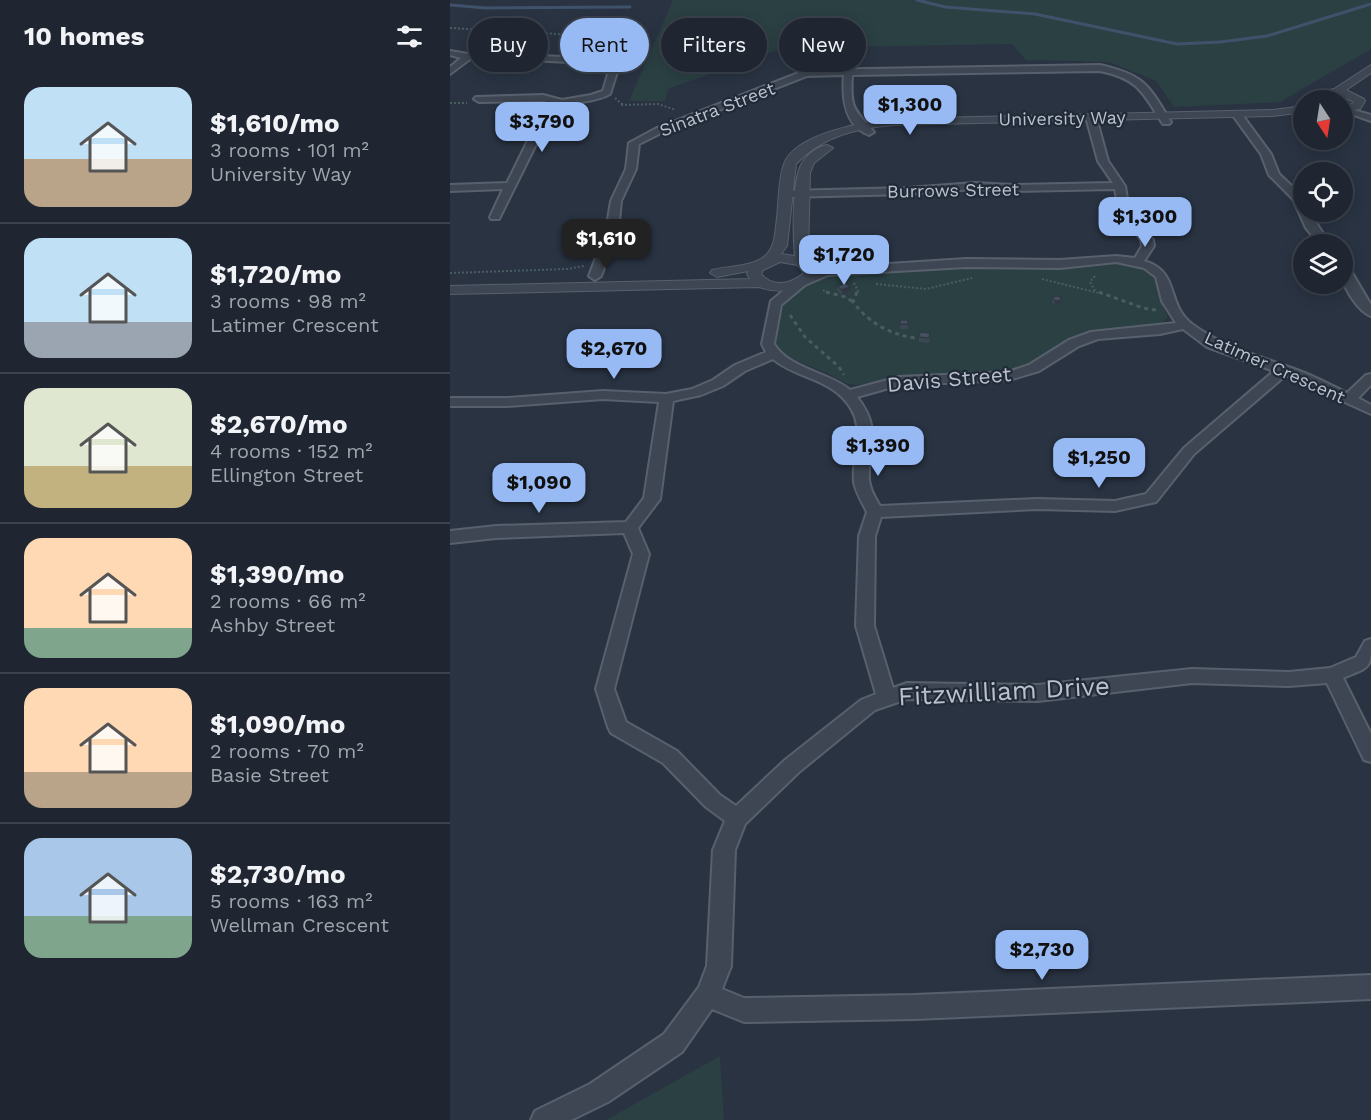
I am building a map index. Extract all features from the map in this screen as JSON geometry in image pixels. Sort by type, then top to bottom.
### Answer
[{"type":"street","points":[[450,53],[468,57]]},
{"type":"street","points":[[450,71],[468,57]]},
{"type":"street","points":[[495,217],[548,110],[561,103],[600,97],[608,92],[615,66],[548,60]]},
{"type":"street","name":"Sinatra Street","points":[[595,276],[612,231],[620,188],[631,169],[634,143],[660,130],[806,73],[1100,68],[1145,85],[1164,119]]},
{"type":"street","points":[[1339,90],[1371,68]]},
{"type":"street","points":[[848,74],[846,96],[850,113],[866,129]]},
{"type":"street","points":[[1353,96],[1360,97],[1371,110]]},
{"type":"street","points":[[1353,108],[1356,107],[1360,97]]},
{"type":"street","points":[[479,99],[543,98],[561,103]]},
{"type":"street","name":"University Way","points":[[1239,117],[1293,111]]},
{"type":"street","points":[[1353,112],[1371,118]]},
{"type":"street","name":"University Way","points":[[765,262],[780,246],[788,167],[799,153],[829,137],[895,122],[1092,121],[1293,116]]},
{"type":"street","points":[[1239,117],[1266,154],[1274,175],[1293,193]]},
{"type":"street","points":[[1092,121],[1103,161],[1120,186],[1124,211],[1147,240],[1148,246],[1138,262]]},
{"type":"street","name":"University Way","points":[[802,282],[811,274],[811,270],[803,261],[800,246],[804,172],[810,159],[836,143],[866,129]]},
{"type":"street","points":[[450,188],[510,186]]},
{"type":"street","name":"Burrows Street","points":[[786,194],[908,191],[974,186],[1012,188],[1120,186]]},
{"type":"street","points":[[450,280],[720,273],[786,258],[803,261]]},
{"type":"street","name":"Latimer Crescent","points":[[802,282],[825,272],[857,269],[976,263],[1060,264],[1116,259],[1138,262],[1156,270],[1163,277],[1169,305],[1185,325],[1212,344],[1284,370],[1371,410]]},
{"type":"street","name":"Latimer Crescent","points":[[803,261],[857,269]]},
{"type":"street","points":[[765,262],[754,274],[773,294],[775,304],[767,340],[769,348],[773,354],[788,364],[821,376],[842,390],[865,421],[867,438],[861,480],[875,512],[867,536],[865,626],[886,697]]},
{"type":"street","points":[[450,290],[595,276],[762,284],[782,287],[802,282]]},
{"type":"street","points":[[775,304],[802,282]]},
{"type":"street","points":[[1353,287],[1360,300],[1371,312]]},
{"type":"street","name":"Davis Street","points":[[842,390],[899,381],[1009,376],[1034,368],[1068,346],[1096,335],[1160,330],[1185,325]]},
{"type":"street","points":[[450,402],[507,402],[603,395],[666,398],[696,392],[718,383],[740,368],[773,354]]},
{"type":"street","points":[[875,512],[1037,504],[1115,506],[1151,498],[1189,451],[1284,370]]},
{"type":"street","points":[[1349,399],[1371,378]]},
{"type":"street","points":[[450,537],[496,532],[630,527],[652,499],[666,398]]},
{"type":"street","points":[[630,527],[641,554],[605,689],[618,727],[670,757],[713,801],[737,818]]},
{"type":"street","name":"Fitzwilliam Drive","points":[[544,1120],[599,1094],[673,1043],[708,994],[718,966],[724,850],[737,818],[792,766],[853,715],[886,697],[907,691],[1038,693],[1192,676],[1289,679],[1332,675],[1362,662],[1371,646]]},
{"type":"street","points":[[1332,675],[1371,754]]},
{"type":"street","points":[[708,994],[744,1010],[915,1007],[1371,987]]},
{"type":"path","points":[[600,97],[608,105],[658,104],[697,117]]},
{"type":"path","points":[[450,273],[567,269],[595,276]]},
{"type":"path","points":[[1077,287],[1090,282],[1101,273]]},
{"type":"path","points":[[866,283],[926,289],[974,278]]},
{"type":"path","points":[[1037,278],[1095,291],[1143,308],[1162,310]]},
{"type":"path","points":[[853,302],[858,289],[852,283],[859,282]]},
{"type":"path","points":[[1090,282],[1095,291]]},
{"type":"path","points":[[830,287],[821,291],[830,296],[856,296]]},
{"type":"path","points":[[844,296],[881,328],[898,336],[915,338]]},
{"type":"path","points":[[790,310],[797,328],[824,356],[843,370],[842,390]]},
{"type":"green space","points":[[673,0],[1371,0],[1371,49],[1301,90],[1293,90],[1293,94],[1280,102],[1174,107],[1156,81],[1109,62],[1026,60],[1012,44],[866,47],[866,18],[779,18],[779,49],[767,54],[767,18],[665,18]]},
{"type":"green space","points":[[661,28],[661,72],[716,72],[668,89],[665,101],[629,101],[642,72],[649,72],[649,55]]},
{"type":"green space","points":[[1114,262],[1145,269],[1156,277],[1160,299],[1168,317],[1158,326],[1089,332],[1069,339],[1035,362],[999,373],[919,375],[856,385],[845,383],[825,372],[788,358],[781,353],[776,344],[777,322],[785,300],[820,277],[837,273]]},
{"type":"green space","points":[[720,1056],[724,1120],[606,1120]]},
{"type":"building","points":[[846,283],[850,287],[842,290],[837,286]]},
{"type":"building","points":[[1059,296],[1062,300],[1055,301],[1052,297]]},
{"type":"building","points":[[900,320],[908,320],[908,324],[900,324]]},
{"type":"building","points":[[920,332],[930,333],[929,338],[919,337]]},
{"type":"waterway","points":[[917,0],[945,7],[1035,14],[1177,44],[1220,42],[1267,36],[1371,4]]},
{"type":"waterway","points":[[450,5],[486,8],[630,7]]}]
